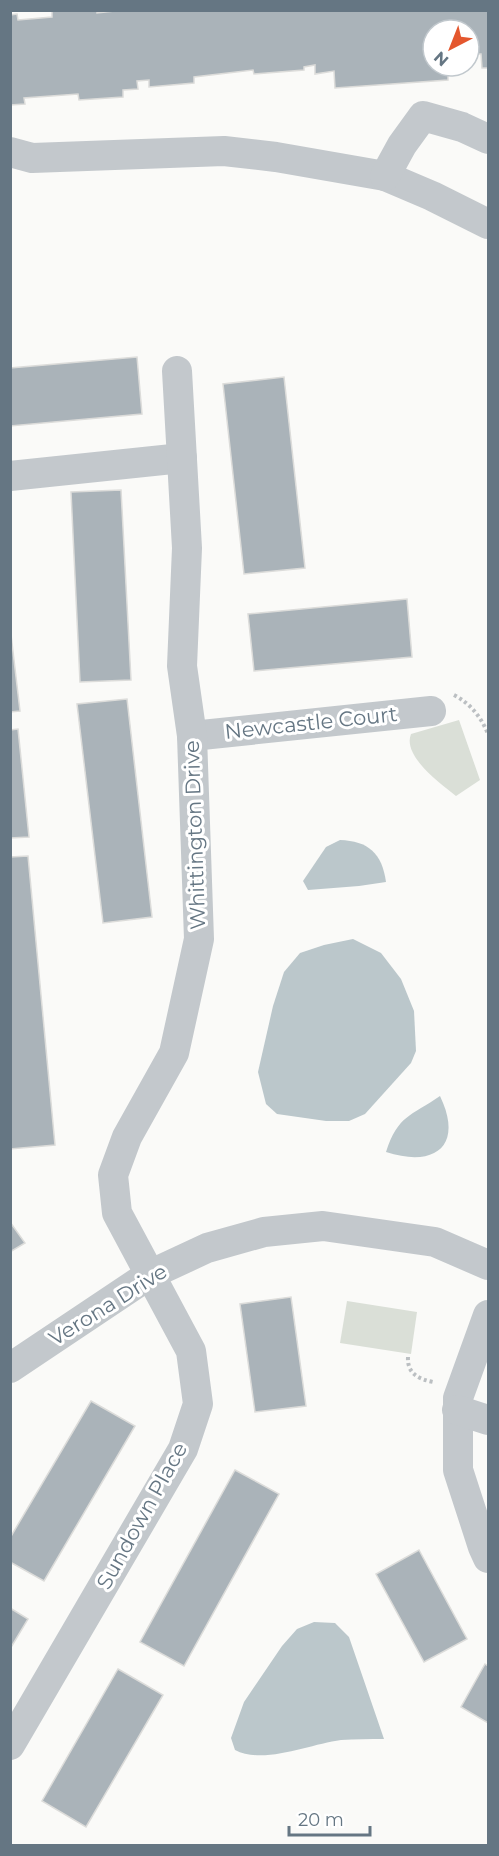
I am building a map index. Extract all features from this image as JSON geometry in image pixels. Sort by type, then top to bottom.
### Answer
[{"type":"street","points":[[385,176],[402,145],[423,116],[462,127],[489,139]]},
{"type":"street","points":[[10,152],[32,158],[224,152],[276,157],[385,176],[489,224]]},
{"type":"street","name":"Whittington Drive","points":[[149,1275],[117,1213],[113,1175],[127,1137],[174,1053],[199,939],[192,736],[182,666],[187,548],[177,371]]},
{"type":"street","points":[[10,476],[182,458]]},
{"type":"street","name":"Newcastle Court","points":[[192,736],[439,700]]},
{"type":"street","name":"Verona Drive","points":[[10,1368],[149,1275],[207,1248],[264,1232],[323,1226],[435,1242],[489,1265]]},
{"type":"street","name":"Sundown Place","points":[[10,1745],[183,1449],[198,1404],[190,1351],[149,1275]]},
{"type":"street","points":[[489,1315],[458,1398],[457,1410],[458,1470],[483,1547],[489,1558]]},
{"type":"street","points":[[457,1410],[489,1420]]},
{"type":"path","points":[[439,700],[463,700],[481,718],[489,734]]},
{"type":"path","points":[[408,1356],[407,1365],[411,1372],[422,1379],[438,1383]]},
{"type":"shaded area","points":[[459,720],[480,780],[456,796],[424,769],[412,751],[410,742],[411,734]]},
{"type":"shaded area","points":[[340,840],[358,843],[372,850],[381,863],[386,882],[308,890],[303,881],[326,847]]},
{"type":"shaded area","points":[[353,939],[381,953],[401,979],[414,1011],[416,1051],[411,1063],[365,1114],[349,1121],[326,1121],[277,1114],[266,1104],[258,1072],[273,1006],[284,972],[300,953]]},
{"type":"shaded area","points":[[440,1096],[447,1113],[449,1128],[446,1140],[440,1149],[418,1157],[386,1152],[395,1130],[401,1123]]},
{"type":"shaded area","points":[[347,1301],[417,1312],[411,1354],[340,1343]]},
{"type":"shaded area","points":[[314,1622],[335,1623],[349,1637],[384,1739],[341,1740],[273,1754],[247,1754],[235,1750],[231,1738],[244,1702],[282,1646],[297,1629]]},
{"type":"building","points":[[97,10],[97,13],[124,10],[488,10],[488,68],[482,68],[481,18],[421,18],[421,78],[448,78],[448,80],[335,88],[334,71],[315,74],[315,65],[304,67],[304,70],[254,74],[253,70],[194,77],[194,83],[149,87],[149,80],[137,81],[138,89],[123,90],[123,97],[79,100],[78,94],[24,98],[25,104],[10,105],[10,15],[17,14],[18,20],[52,17],[52,11]]},
{"type":"building","points":[[137,357],[142,414],[10,426],[10,368]]},
{"type":"building","points":[[284,377],[305,568],[244,574],[223,384]]},
{"type":"building","points":[[121,490],[131,680],[80,682],[71,492]]},
{"type":"building","points":[[407,599],[412,657],[254,671],[248,614]]},
{"type":"building","points":[[10,626],[20,711],[10,712]]},
{"type":"building","points":[[127,699],[152,917],[103,923],[77,704]]},
{"type":"building","points":[[18,729],[29,837],[10,838],[10,730]]},
{"type":"building","points":[[28,856],[55,1145],[10,1149],[10,857]]},
{"type":"building","points":[[10,1222],[25,1243],[10,1252]]},
{"type":"building","points":[[291,1297],[306,1406],[255,1412],[240,1304]]},
{"type":"building","points":[[91,1401],[135,1426],[44,1581],[10,1562],[10,1538]]},
{"type":"building","points":[[235,1470],[279,1494],[184,1666],[140,1642]]},
{"type":"building","points":[[419,1550],[467,1639],[424,1662],[376,1574]]},
{"type":"building","points":[[10,1608],[28,1619],[10,1649]]},
{"type":"building","points":[[485,1664],[488,1666],[488,1723],[461,1707]]},
{"type":"building","points":[[118,1669],[163,1695],[86,1827],[42,1801]]}]
